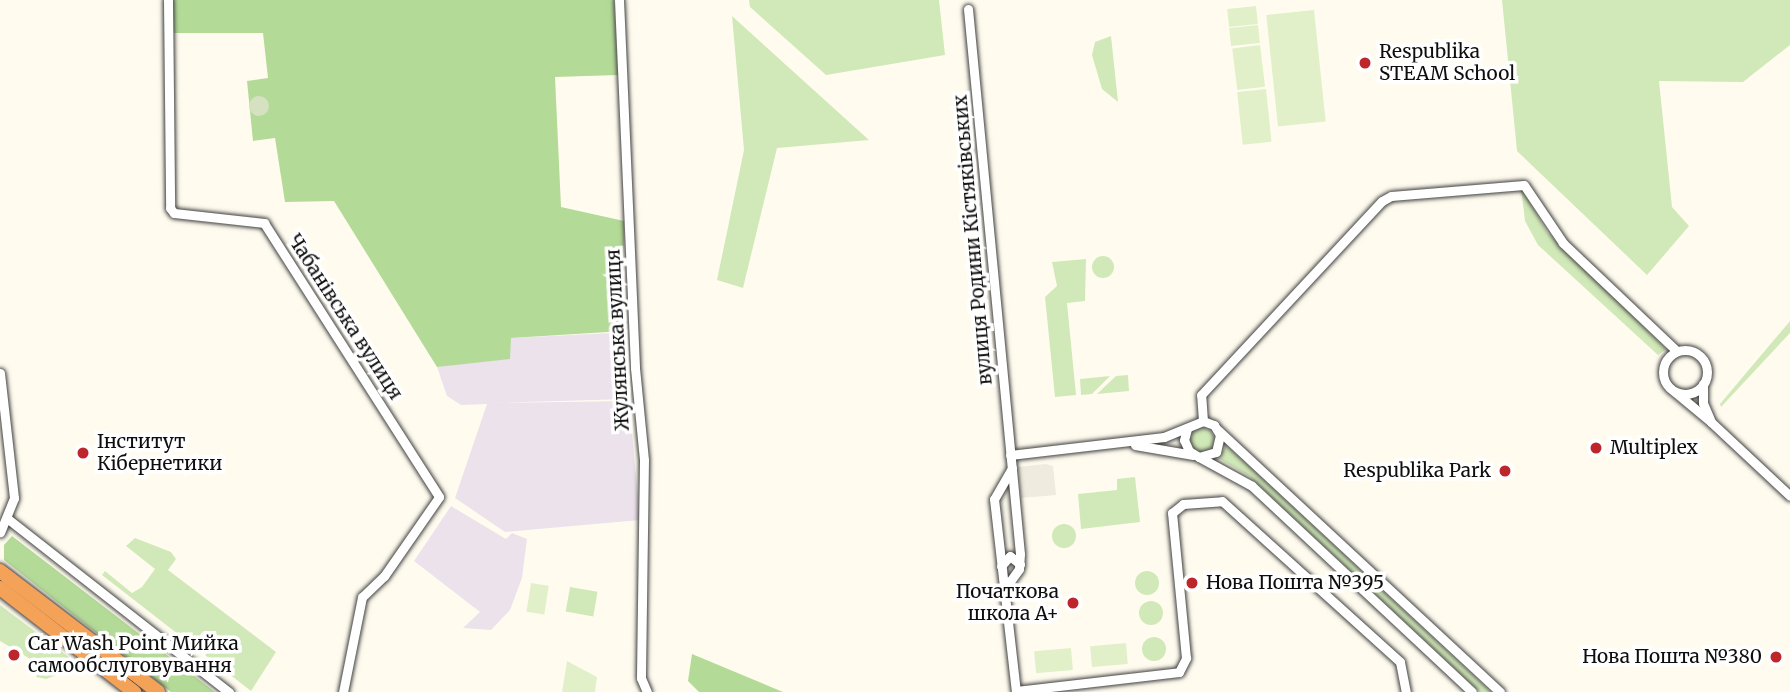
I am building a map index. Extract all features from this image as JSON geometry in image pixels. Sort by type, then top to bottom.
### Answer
[{"type":"highway","points":[[0,570],[158,692]]},
{"type":"highway","points":[[0,588],[134,692]]},
{"type":"street","name":"Чабанівська вулиця","points":[[167,0],[170,208],[174,213],[264,223],[439,497],[384,576],[362,597],[343,692]]},
{"type":"street","name":"Жулянська вулиця","points":[[619,0],[635,368],[644,460],[640,678],[647,692]]},
{"type":"street","name":"вулиця Родини Кістяківських","points":[[968,9],[1020,564]]},
{"type":"street","points":[[1203,421],[1201,395],[1382,201],[1391,196],[1524,185],[1563,243],[1676,351],[1691,350],[1702,358],[1707,370],[1703,384],[1703,403],[1711,422]]},
{"type":"street","points":[[1676,351],[1663,370],[1673,391],[1711,422],[1790,496]]},
{"type":"street","points":[[0,373],[14,498],[8,519],[0,532]]},
{"type":"street","points":[[1673,391],[1693,393],[1703,384]]},
{"type":"street","points":[[1010,455],[1127,443],[1187,429],[1203,421]]},
{"type":"street","points":[[1203,421],[1217,430],[1500,692]]},
{"type":"street","points":[[1187,429],[1185,446],[1196,456],[1252,486],[1472,692]]},
{"type":"street","points":[[1127,443],[1196,456],[1216,452],[1220,441],[1217,430]]},
{"type":"street","points":[[1012,468],[996,492],[997,536],[1016,691],[1179,672],[1186,658],[1172,513],[1177,507],[1226,502],[1400,662],[1406,692]]},
{"type":"street","points":[[996,492],[1003,487],[1013,492]]},
{"type":"street","points":[[8,519],[229,692]]},
{"type":"street","points":[[997,536],[1011,539],[1018,533]]},
{"type":"street","points":[[1001,566],[1010,556],[1020,564],[1004,590]]},
{"type":"shaded area","points":[[611,333],[613,343],[623,343],[628,399],[492,403],[629,401],[640,520],[505,532],[455,498],[487,404],[461,405],[447,396],[437,367],[475,361],[511,338]]},
{"type":"shaded area","points":[[1046,464],[1053,466],[1056,495],[1021,498],[1018,467]]},
{"type":"shaded area","points":[[451,506],[506,539],[512,533],[527,539],[522,578],[510,610],[491,630],[463,628],[480,612],[414,561]]},
{"type":"green space","points":[[168,0],[614,0],[618,75],[555,77],[561,207],[624,221],[624,331],[511,338],[510,359],[437,367],[334,201],[285,202],[275,138],[253,141],[247,81],[268,78],[263,33],[168,33]]},
{"type":"green space","points":[[749,0],[939,0],[945,55],[826,75],[750,7]]},
{"type":"green space","points":[[1502,0],[1790,0],[1790,45],[1743,82],[1659,81],[1672,207],[1689,226],[1647,275],[1517,151]]},
{"type":"green space","points":[[1256,6],[1258,24],[1229,27],[1227,9]]},
{"type":"green space","points":[[1314,10],[1326,121],[1278,126],[1266,15]]},
{"type":"green space","points":[[732,16],[869,140],[777,148],[743,288],[717,280],[744,150]]},
{"type":"green space","points":[[1258,25],[1260,43],[1231,46],[1229,28]]},
{"type":"green space","points":[[1111,36],[1118,102],[1102,89],[1092,55],[1095,42]]},
{"type":"green space","points":[[1260,45],[1265,87],[1237,90],[1232,48]]},
{"type":"green space","points":[[1266,89],[1272,142],[1243,145],[1237,92]]},
{"type":"green space","points":[[259,96],[266,99],[269,106],[266,113],[259,116],[252,113],[249,106],[252,99]]},
{"type":"green space","points":[[1521,188],[1547,232],[1666,349],[1658,355],[1538,245],[1525,221]]},
{"type":"green space","points":[[1103,256],[1111,259],[1114,267],[1111,275],[1103,278],[1095,275],[1092,267],[1095,259]]},
{"type":"green space","points":[[1086,259],[1085,301],[1067,303],[1076,395],[1055,397],[1045,297],[1057,286],[1052,262]]},
{"type":"green space","points":[[1790,321],[1790,333],[1721,407],[1720,404]]},
{"type":"green space","points":[[1128,375],[1129,391],[1097,394],[1116,376]]},
{"type":"green space","points":[[1110,376],[1092,394],[1081,395],[1080,379]]},
{"type":"green space","points":[[1202,428],[1210,432],[1214,440],[1210,448],[1202,452],[1194,448],[1190,440],[1194,432]]},
{"type":"green space","points":[[1226,446],[1491,692],[1480,692],[1249,476],[1218,458]]},
{"type":"green space","points":[[1135,477],[1140,522],[1081,529],[1078,494],[1117,490],[1117,479]]},
{"type":"green space","points":[[1059,524],[1069,524],[1076,531],[1076,541],[1069,548],[1059,548],[1052,541],[1052,531]]},
{"type":"green space","points":[[12,536],[215,692],[171,692],[4,560],[4,545]]},
{"type":"green space","points":[[135,538],[171,552],[176,559],[168,570],[276,652],[251,691],[102,575],[105,571],[132,593],[142,587],[155,569],[126,546]]},
{"type":"green space","points":[[1147,571],[1156,574],[1159,583],[1156,592],[1147,595],[1138,592],[1135,583],[1138,574]]},
{"type":"green space","points":[[531,583],[549,586],[544,614],[526,612]]},
{"type":"green space","points":[[570,587],[598,592],[593,616],[566,612]]},
{"type":"green space","points":[[1151,601],[1160,604],[1163,613],[1160,622],[1151,625],[1142,622],[1139,613],[1142,604]]},
{"type":"green space","points":[[0,605],[70,658],[59,674],[46,679],[36,677],[42,666],[0,641]]},
{"type":"green space","points":[[1149,637],[1159,637],[1166,644],[1166,654],[1159,661],[1149,661],[1142,654],[1142,644]]},
{"type":"green space","points":[[1126,643],[1128,664],[1092,667],[1090,646]]},
{"type":"green space","points":[[1071,648],[1073,670],[1036,673],[1034,651]]},
{"type":"green space","points":[[692,654],[783,692],[699,692],[688,681]]},
{"type":"green space","points":[[567,661],[597,677],[595,692],[562,692]]},
{"type":"place","name":"Respublika STEAM School","points":[[1365,63]]},
{"type":"place","name":"Multiplex","points":[[1596,448]]},
{"type":"place","name":"Інститут Кібернетики","points":[[83,453]]},
{"type":"place","name":"Respublika Park","points":[[1505,471]]},
{"type":"place","name":"Нова Пошта №395","points":[[1192,583]]},
{"type":"place","name":"Початкова школа А+","points":[[1073,603]]},
{"type":"place","name":"Car Wash Point Мийка самообслуговування","points":[[14,655]]},
{"type":"place","name":"Нова Пошта №380","points":[[1776,657]]}]
